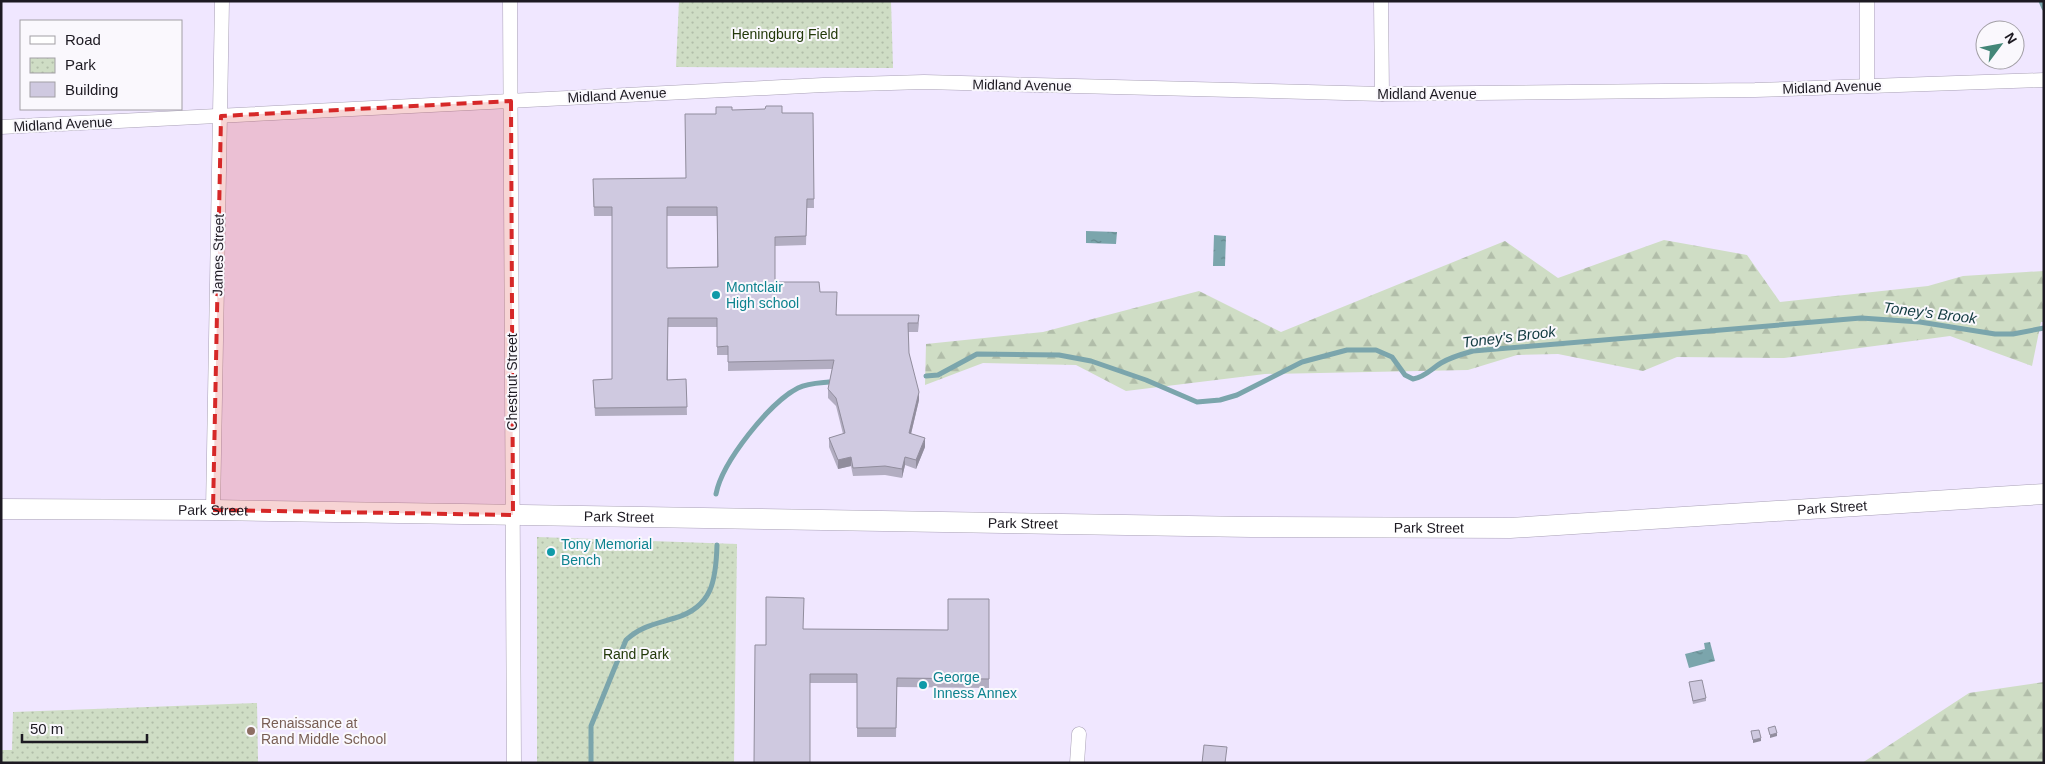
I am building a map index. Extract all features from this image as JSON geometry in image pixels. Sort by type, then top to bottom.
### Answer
[{"type":"street","name":"James Street","points":[[213,510],[222,1]]},
{"type":"street","name":"Chestnut Street","points":[[510,1],[514,763]]},
{"type":"street","points":[[1381,1],[1382,94]]},
{"type":"street","points":[[1867,1],[1867,86]]},
{"type":"street","name":"Midland Avenue","points":[[1,127],[829,84],[924,82],[1382,94],[1867,86],[2044,80]]},
{"type":"street","name":"Park Street","points":[[1,510],[213,510],[1242,527],[1510,528],[2044,494]]},
{"type":"street","points":[[1077,763],[1079,734]]},
{"type":"highlighted area","points":[[511,101],[513,515],[213,510],[221,116]]},
{"type":"green space","name":"Heningburg Field","points":[[679,1],[891,1],[893,68],[676,67]]},
{"type":"green space","points":[[1664,240],[1747,255],[1780,302],[1928,286],[1963,276],[2044,271],[2044,322],[2041,322],[2032,366],[1950,336],[1784,358],[1677,357],[1643,371],[1558,354],[1517,355],[1468,370],[1265,374],[1126,391],[1076,365],[983,363],[925,385],[926,344],[1043,332],[1199,291],[1281,332],[1505,241],[1558,278]]},
{"type":"green space","name":"Rand Park","points":[[537,537],[737,544],[734,763],[537,763]]},
{"type":"green space","points":[[2044,682],[2044,763],[1862,763],[1969,693]]},
{"type":"green space","points":[[257,703],[258,763],[1,763],[1,750],[12,750],[13,712]]},
{"type":"water","points":[[1086,231],[1117,232],[1116,244],[1086,243]]},
{"type":"water","points":[[1214,235],[1226,236],[1225,266],[1213,266]]},
{"type":"water","points":[[1710,642],[1715,661],[1689,668],[1685,654],[1705,649],[1704,643]]},
{"type":"building","name":"Montclair High school","points":[[766,106],[782,106],[782,113],[813,113],[814,199],[807,199],[806,236],[775,237],[775,282],[819,282],[820,292],[837,292],[836,315],[919,315],[918,323],[908,323],[909,353],[919,392],[909,433],[925,438],[916,460],[905,457],[902,469],[885,466],[853,468],[851,457],[838,460],[829,438],[845,433],[836,398],[828,389],[834,360],[728,362],[728,346],[717,347],[717,318],[668,318],[667,380],[686,379],[687,407],[595,408],[593,380],[612,379],[612,207],[594,207],[593,179],[686,178],[685,114],[716,114],[716,107],[732,107],[732,110],[765,109]],"holes":[[[667,207],[717,207],[718,267],[667,268]]]},
{"type":"building","name":"George Inness Annex","points":[[766,597],[804,598],[803,629],[948,630],[948,599],[989,599],[989,679],[897,678],[896,728],[857,728],[857,674],[810,674],[810,763],[754,763],[755,645],[766,645]]},
{"type":"building","points":[[1702,680],[1706,698],[1693,701],[1689,682]]},
{"type":"building","points":[[1775,726],[1777,733],[1770,735],[1768,728]]},
{"type":"building","points":[[1759,730],[1761,738],[1753,740],[1751,731]]},
{"type":"building","points":[[1204,745],[1227,747],[1225,763],[1202,763]]},
{"type":"waterway","name":"Toney's Brook","points":[[2041,1],[2044,8]]},
{"type":"waterway","name":"Toney's Brook","points":[[926,376],[938,375],[977,354],[1059,355],[1091,361],[1146,380],[1197,402],[1220,400],[1237,395],[1302,362],[1347,350],[1376,350],[1392,357],[1405,375],[1413,379],[1424,375],[1449,359],[1473,351],[1861,318],[1920,322],[1995,334],[2013,334],[2044,328]]},
{"type":"waterway","name":"Toney's Brook","points":[[716,494],[727,466],[737,450],[761,419],[774,406],[802,386],[829,382]]},
{"type":"waterway","name":"Toney's Brook","points":[[591,763],[591,726],[626,640],[643,628],[688,613],[705,599],[713,580],[717,545]]},
{"type":"place","name":"Montclair High school","points":[[716,295]]},
{"type":"place","name":"Tony Memorial Bench","points":[[551,552]]},
{"type":"place","name":"George Inness Annex","points":[[923,685]]},
{"type":"place","name":"Renaissance at Rand Middle School","points":[[251,731]]}]
